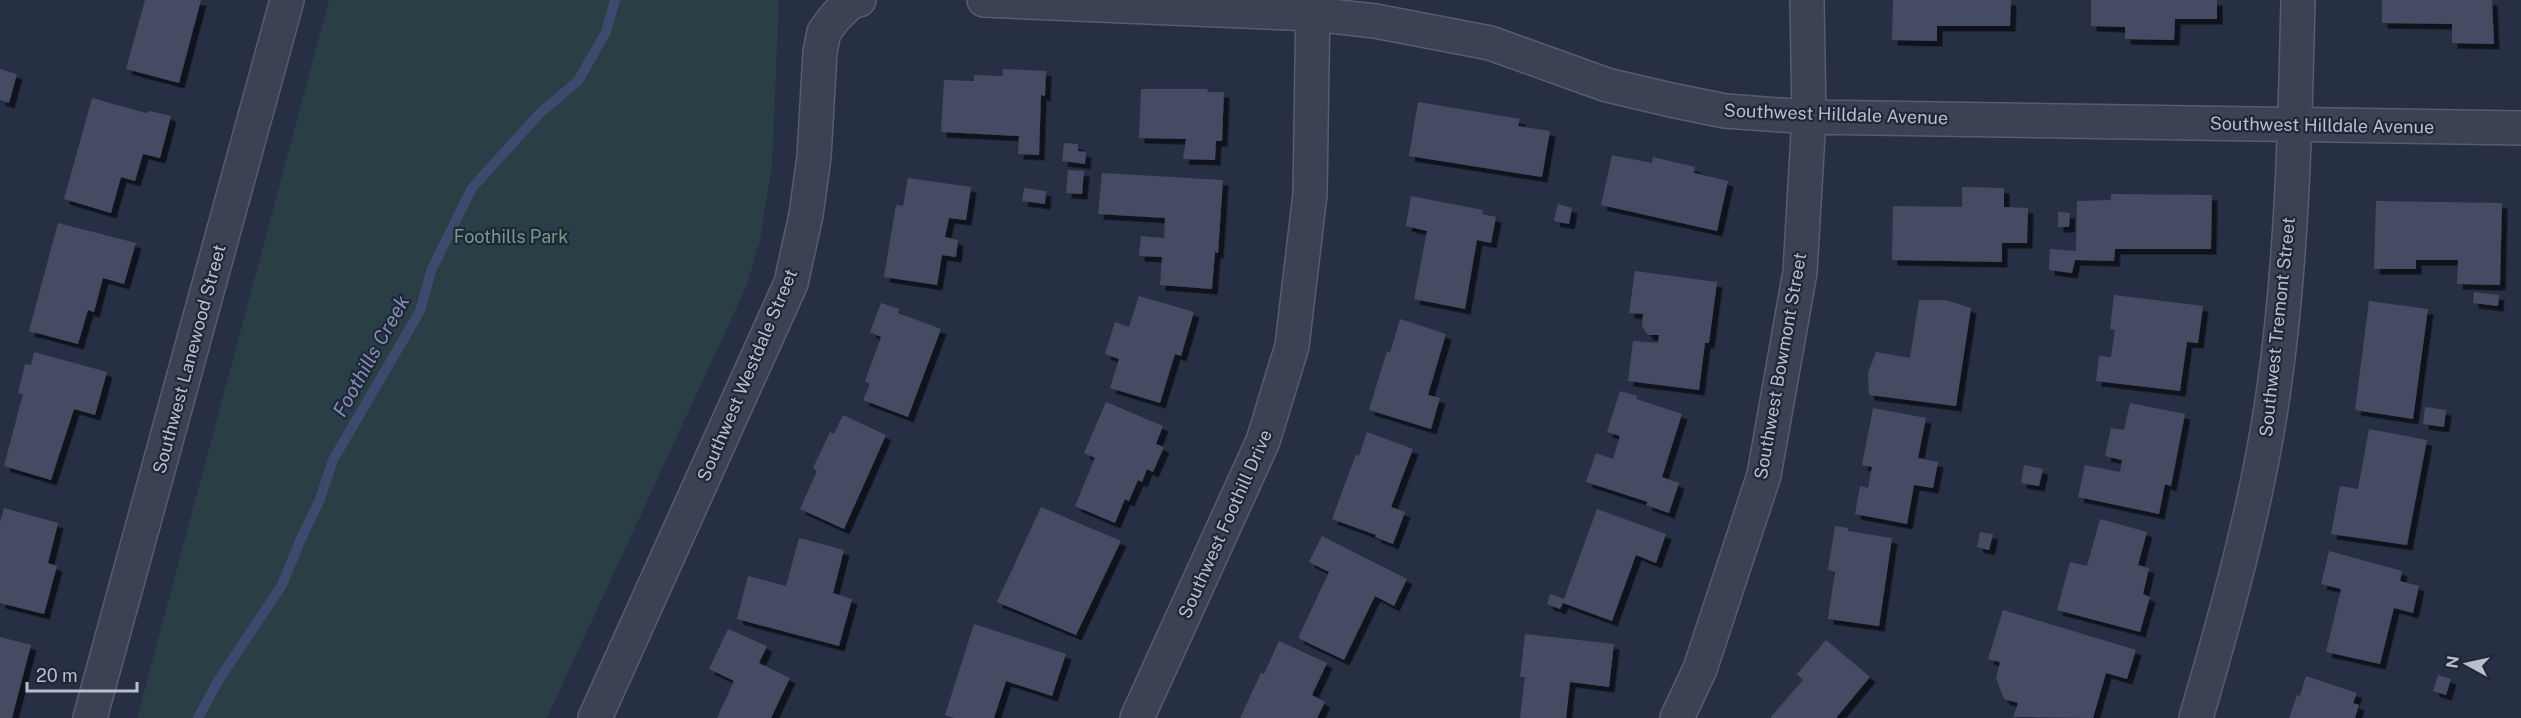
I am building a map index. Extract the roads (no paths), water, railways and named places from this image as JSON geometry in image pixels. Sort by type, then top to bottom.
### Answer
[{"type":"street","name":"Southwest Lanewood Street","points":[[90,718],[287,0]]},
{"type":"street","name":"Southwest Hilldale Avenue","points":[[984,0],[1313,7],[1490,43],[1607,85],[1725,111],[1809,117],[2521,128]]},
{"type":"street","name":"Southwest Bowmont Street","points":[[1677,718],[1700,669],[1764,475],[1800,272],[1809,117],[1807,0]]},
{"type":"street","name":"Southwest Tremont Street","points":[[2196,718],[2254,504],[2273,394],[2283,301],[2295,125],[2298,0]]},
{"type":"street","name":"Southwest Foothill Drive","points":[[1137,718],[1263,441],[1292,346],[1310,194],[1313,7]]},
{"type":"street","name":"Southwest Westdale Street","points":[[595,718],[791,283],[806,215],[814,157],[820,52],[824,32],[848,8]]},
{"type":"waterway","name":"Foothills Creek","points":[[198,718],[218,681],[282,585],[320,499],[333,460],[420,311],[431,271],[472,188],[540,113],[578,81],[606,32],[615,0]]},
{"type":"park label","name":"Foothills Park","points":[[511,236]]}]
